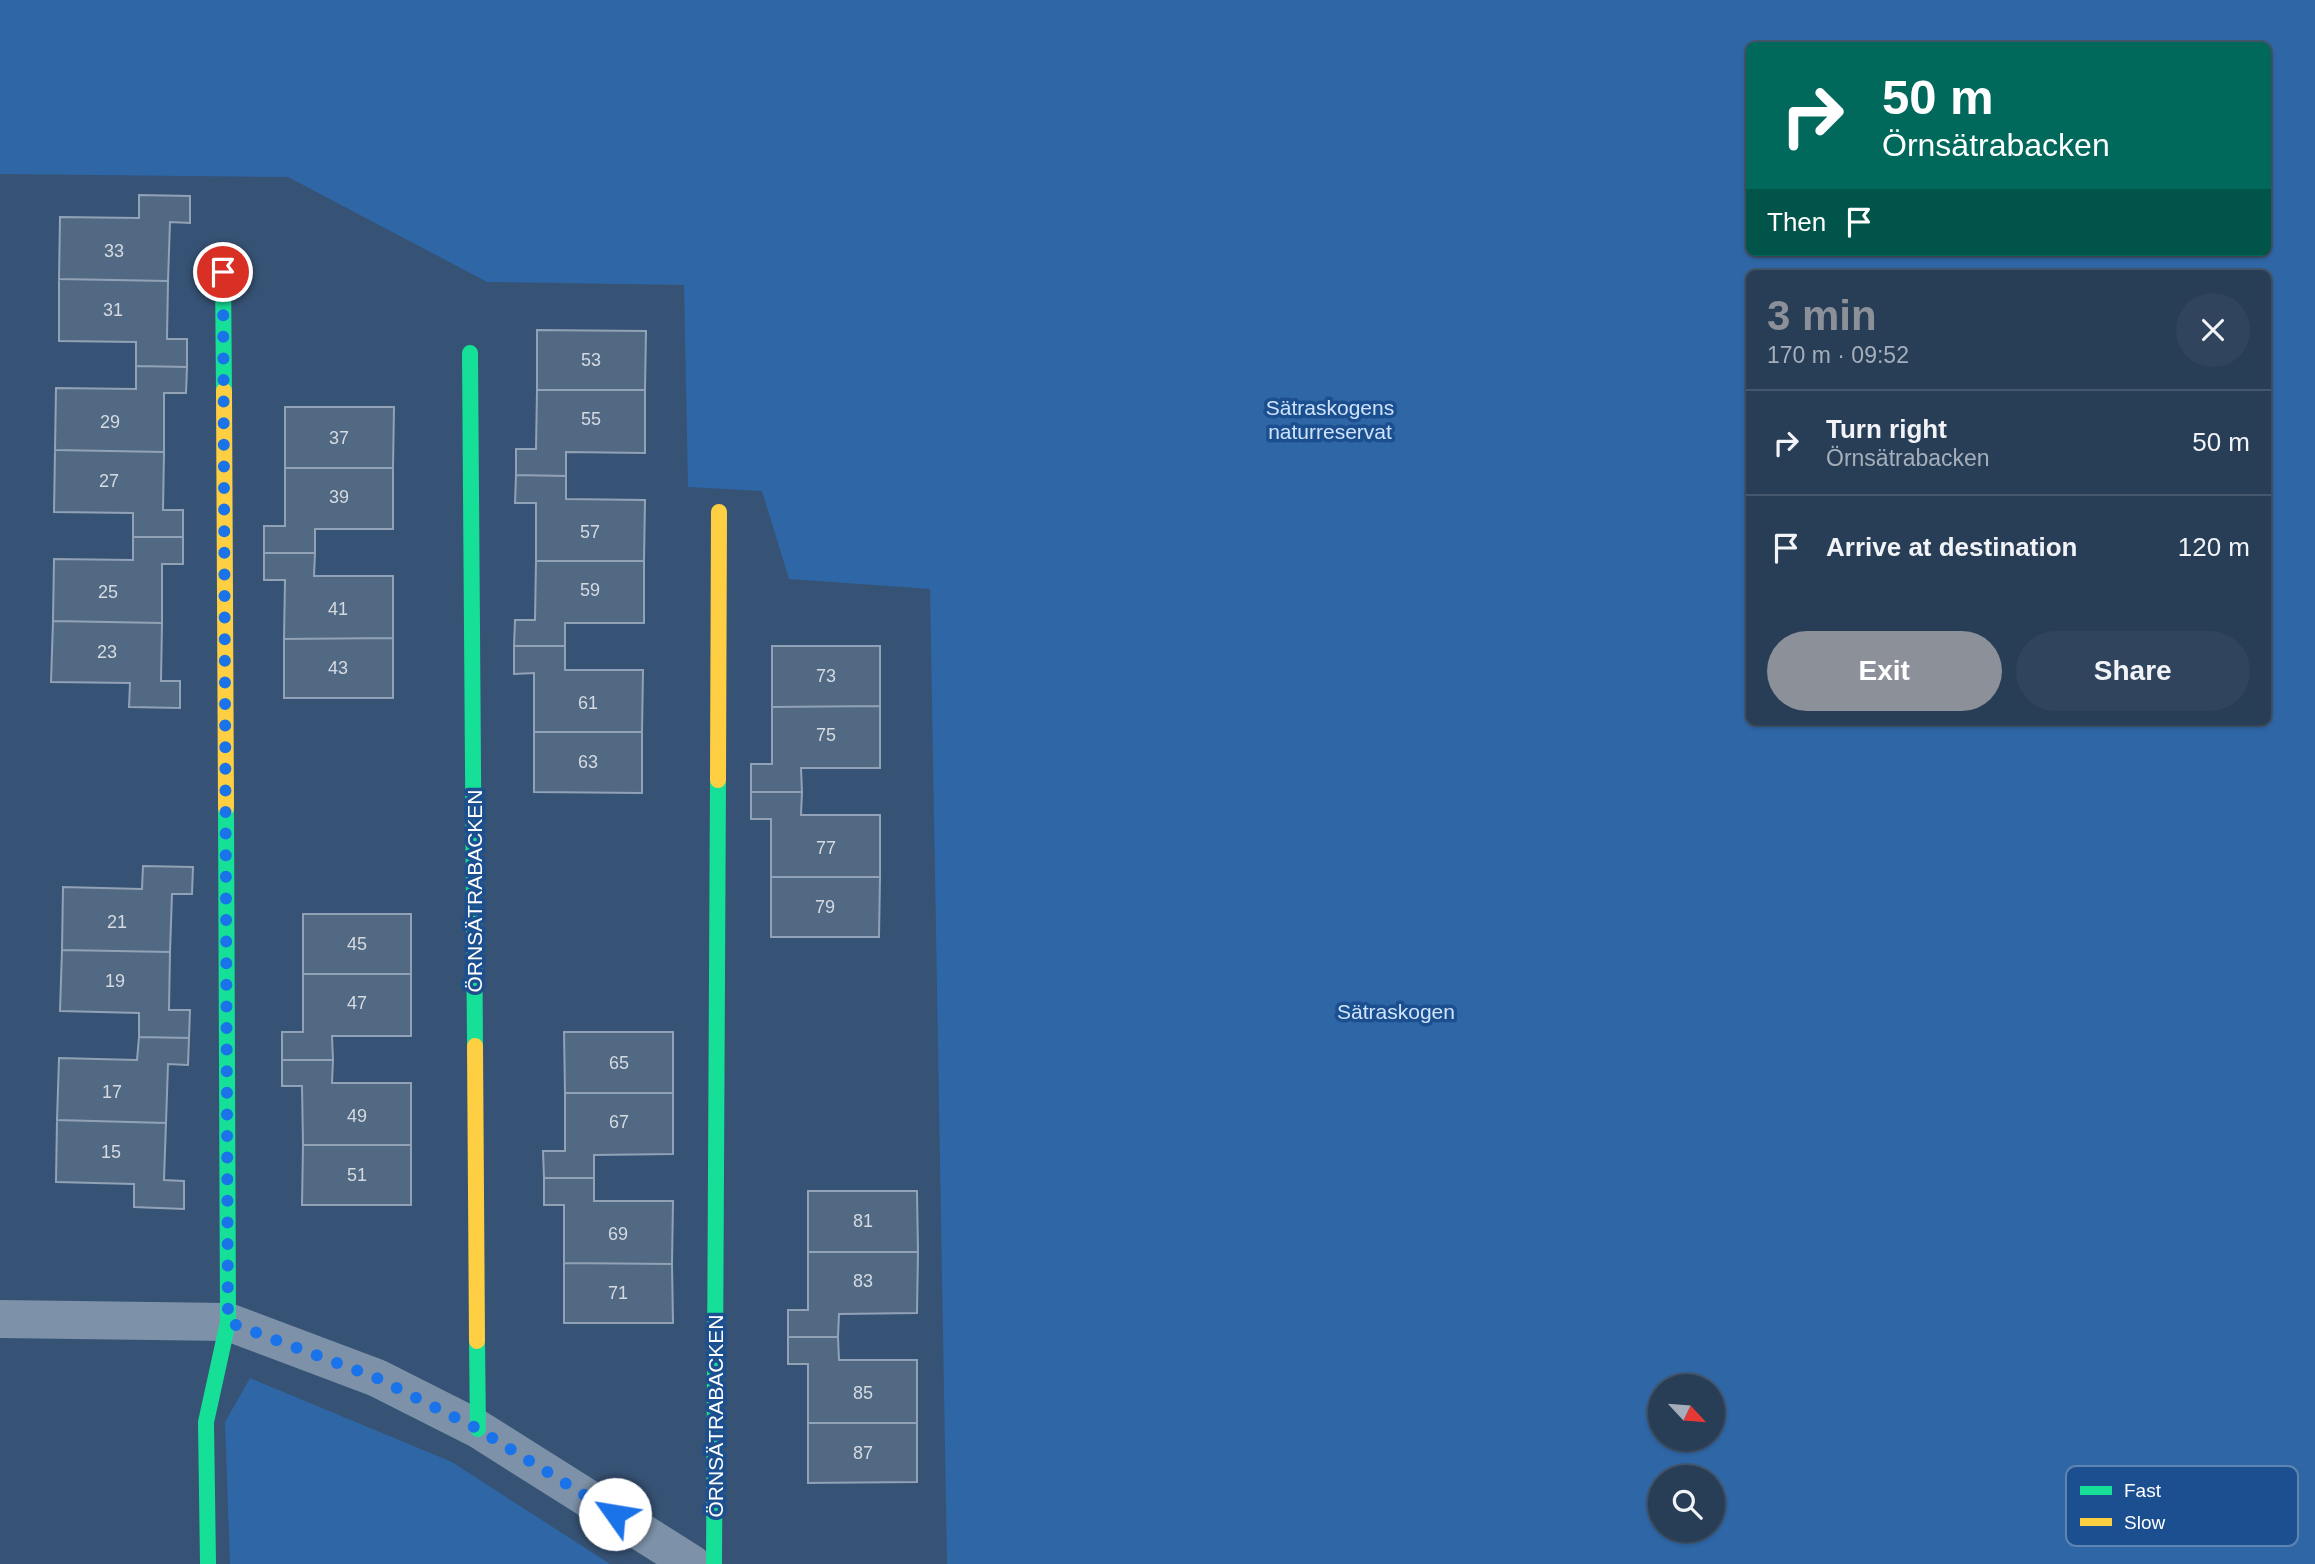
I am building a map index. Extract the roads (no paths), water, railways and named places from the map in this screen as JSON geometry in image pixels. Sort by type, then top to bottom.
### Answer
[{"type":"street","points":[[208,1564],[206,1422],[228,1322],[223,272]]},
{"type":"street","name":"ÖRNSÄTRABACKEN","points":[[470,353],[478,1429]]},
{"type":"street","name":"ÖRNSÄTRABACKEN","points":[[714,1564],[719,512]]},
{"type":"street","points":[[0,1319],[228,1322],[377,1378],[478,1429],[692,1564]]},
{"type":"park label","name":"Sätraskogens naturreservat","points":[[1330,419]]},
{"type":"park label","name":"Sätraskogen","points":[[1396,1011]]}]
